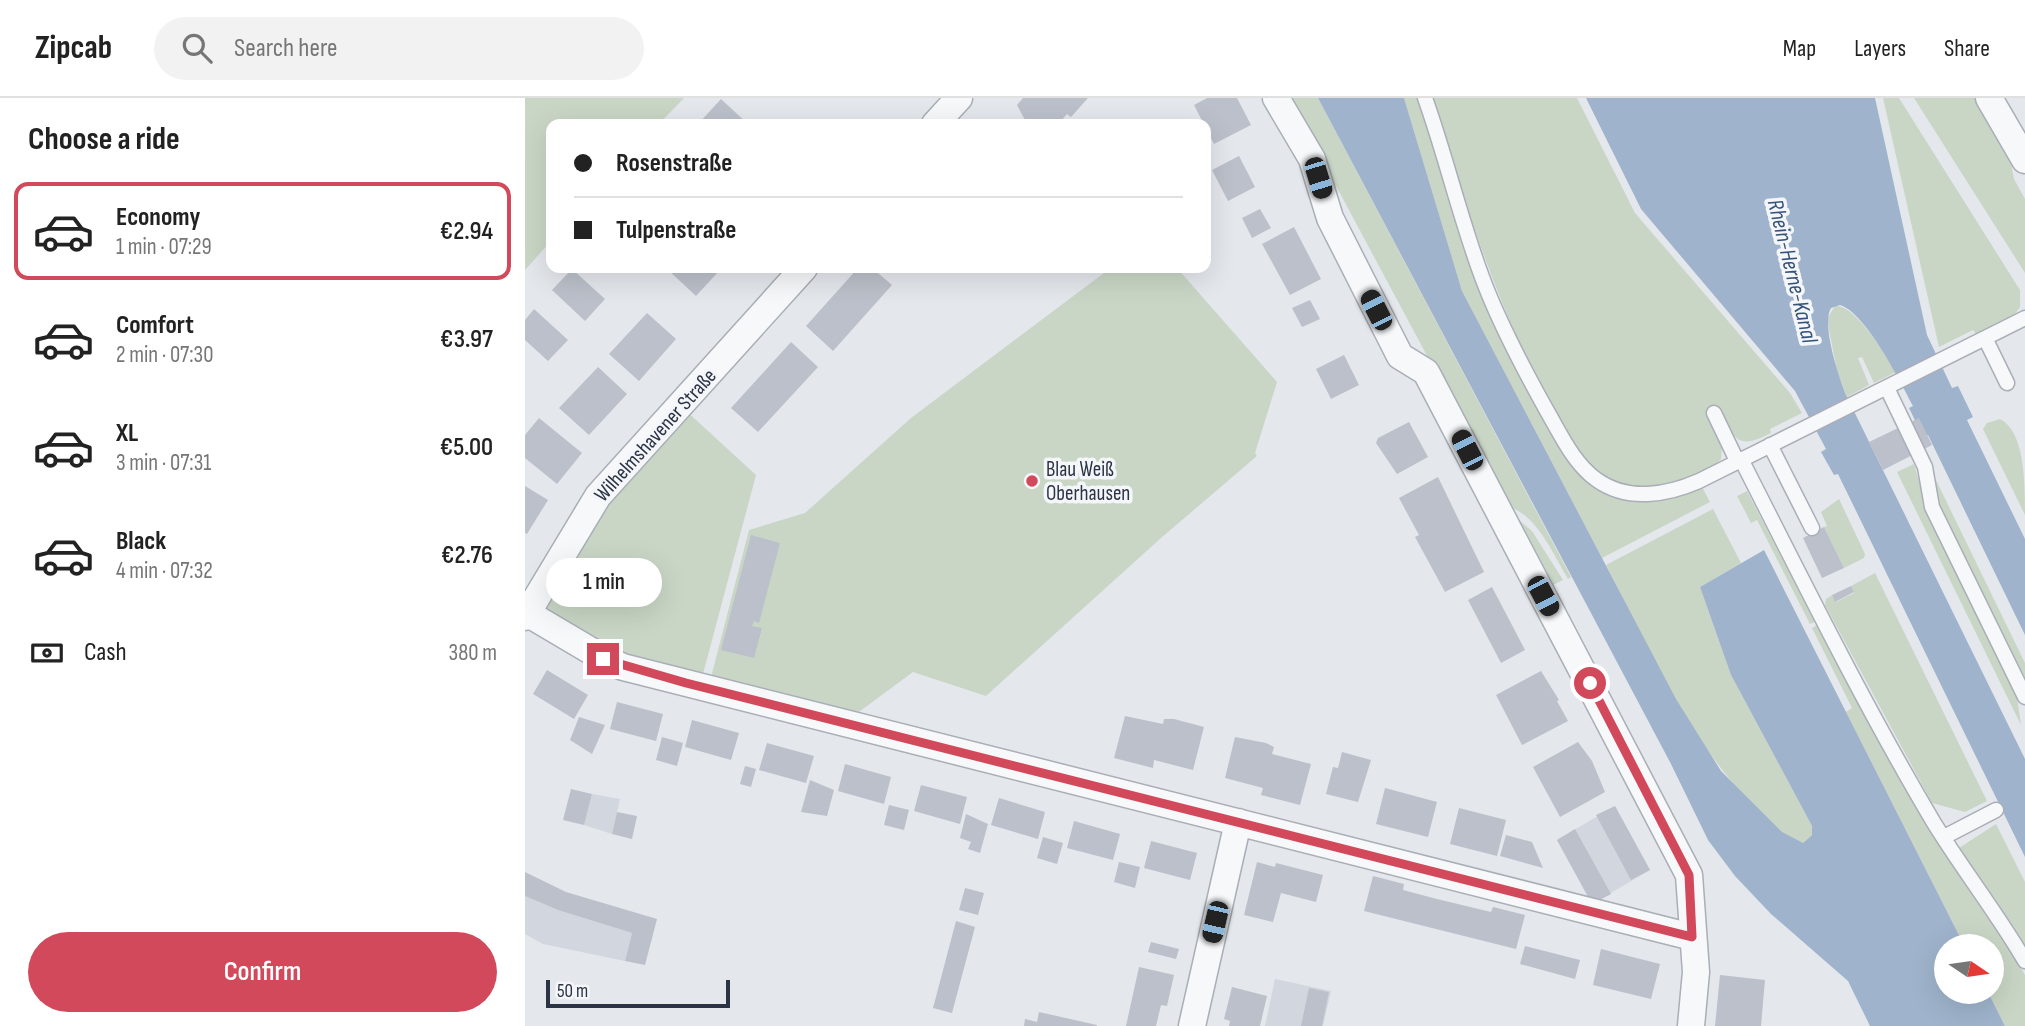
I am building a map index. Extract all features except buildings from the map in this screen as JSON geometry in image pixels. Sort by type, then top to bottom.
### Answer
[{"type":"street","points":[[940,119],[959,98]]},
{"type":"street","points":[[1276,98],[1312,159],[1330,218],[1400,356],[1426,372],[1689,875],[1696,972],[1691,1026]]},
{"type":"street","points":[[1989,98],[2025,160]]},
{"type":"street","name":"Wilhelmshavener Straße","points":[[526,615],[598,496],[799,273]]},
{"type":"street","points":[[526,615],[603,659],[623,667],[1692,937]]},
{"type":"street","points":[[1192,1026],[1238,822]]},
{"type":"lane","points":[[1425,98],[1481,276],[1500,323],[1548,413],[1582,467],[1598,481],[1618,490],[1657,494],[1687,486],[2025,318]]},
{"type":"lane","points":[[1985,338],[2007,383]]},
{"type":"lane","points":[[1891,386],[1925,467],[1932,507],[2025,697]]},
{"type":"lane","points":[[1714,413],[1823,620],[1944,837],[2003,923],[2025,961]]},
{"type":"lane","points":[[1770,445],[1812,528]]},
{"type":"lane","points":[[1944,837],[1996,810]]},
{"type":"shaded area","points":[[592,794],[620,799],[612,834],[584,825]]},
{"type":"shaded area","points":[[1615,806],[1650,870],[1592,904],[1557,840]]},
{"type":"shaded area","points":[[525,896],[558,910],[632,933],[625,961],[543,944],[525,934]]},
{"type":"shaded area","points":[[1275,979],[1331,991],[1323,1026],[1265,1026]]},
{"type":"green space","points":[[525,98],[684,98],[664,119],[546,119],[546,247],[525,270]]},
{"type":"green space","points":[[1289,98],[1318,98],[1571,577],[1568,579],[1536,526],[1518,511],[1508,507]]},
{"type":"green space","points":[[1404,98],[1418,98],[1475,280],[1495,328],[1577,472],[1606,490],[1622,496],[1653,499],[1702,487],[1710,502],[1602,558],[1462,291]]},
{"type":"green space","points":[[1432,98],[1577,98],[1635,213],[1790,393],[1802,413],[1770,429],[1771,433],[1743,441],[1733,434],[1720,408],[1708,412],[1722,444],[1721,459],[1702,473],[1671,485],[1648,488],[1632,486],[1617,482],[1594,468],[1569,437],[1516,335],[1485,258]]},
{"type":"green space","points":[[1883,98],[1899,98],[2020,290],[2020,307],[2015,314],[1976,334],[1973,330],[1939,347]]},
{"type":"green space","points":[[1914,98],[1979,98],[2009,152],[2014,179],[2025,199],[2025,273]]},
{"type":"green space","name":"Blau Weiß Oberhausen","points":[[1104,273],[1181,273],[1277,382],[1255,453],[1257,456],[1161,538],[986,696],[913,672],[844,723],[708,689],[749,530],[805,513],[911,418]]},
{"type":"green space","points":[[1835,306],[1852,313],[1878,343],[1896,372],[1874,383],[1862,357],[1858,358],[1869,385],[1847,397],[1837,371],[1827,319]]},
{"type":"green space","points":[[683,408],[756,475],[703,674],[612,653],[537,609],[584,525]]},
{"type":"green space","points":[[2000,419],[2008,425],[2019,446],[2024,474],[2025,515],[1983,429],[1987,423]]},
{"type":"green space","points":[[1914,464],[1927,509],[2017,698],[2021,725],[1897,472]]},
{"type":"green space","points":[[1934,476],[2025,663],[2025,686],[1938,505]]},
{"type":"green space","points":[[1747,491],[1815,622],[1810,624],[1757,520],[1751,523],[1737,496]]},
{"type":"green space","points":[[1839,499],[1865,554],[1864,558],[1844,568],[1824,527],[1827,526],[1821,512]]},
{"type":"green space","points":[[1713,509],[1741,563],[1700,587],[1731,675],[1812,826],[1812,835],[1803,843],[1780,831],[1741,793],[1696,733],[1658,667],[1606,565]]},
{"type":"green space","points":[[1513,515],[1532,531],[1563,580],[1549,587]]},
{"type":"green space","points":[[1875,573],[1987,801],[1965,812],[1932,803],[1825,605],[1826,599],[1832,595],[1836,602],[1854,593],[1851,586]]},
{"type":"green space","points":[[1817,625],[1928,826],[2001,934],[1958,934],[1846,712],[1852,708],[1812,628]]},
{"type":"green space","points":[[1996,824],[2025,882],[2025,945],[1959,848]]},
{"type":"green space","points":[[2004,939],[2025,975],[2025,1026],[2005,1026],[1994,1004],[2004,1004]]},
{"type":"water","points":[[1318,98],[1404,98],[1462,291],[1676,699],[1721,771],[1782,832],[1803,843],[1812,835],[1812,826],[1731,675],[1700,587],[1764,550],[1958,934],[1934,934],[1934,1004],[1994,1004],[2005,1026],[1870,1026],[1848,981],[1771,914],[1735,876],[1708,840],[1671,764]]},
{"type":"water","name":"Rhein-Herne-Kanal","points":[[1586,98],[1875,98],[1927,335],[1952,388],[1958,386],[1973,417],[1967,420],[2025,539],[2025,635],[1928,435],[1923,437],[1909,408],[1913,406],[1881,349],[1861,321],[1840,305],[1831,308],[1828,316],[1830,338],[1847,397],[2025,759],[2025,857],[1838,474],[1834,475],[1821,452],[1826,449],[1795,391],[1641,209]]},
{"type":"place","name":"Blau Weiß Oberhausen","points":[[1032,481]]},
{"type":"route","points":[[603,659],[623,667],[1692,937],[1689,875],[1590,683]]}]
